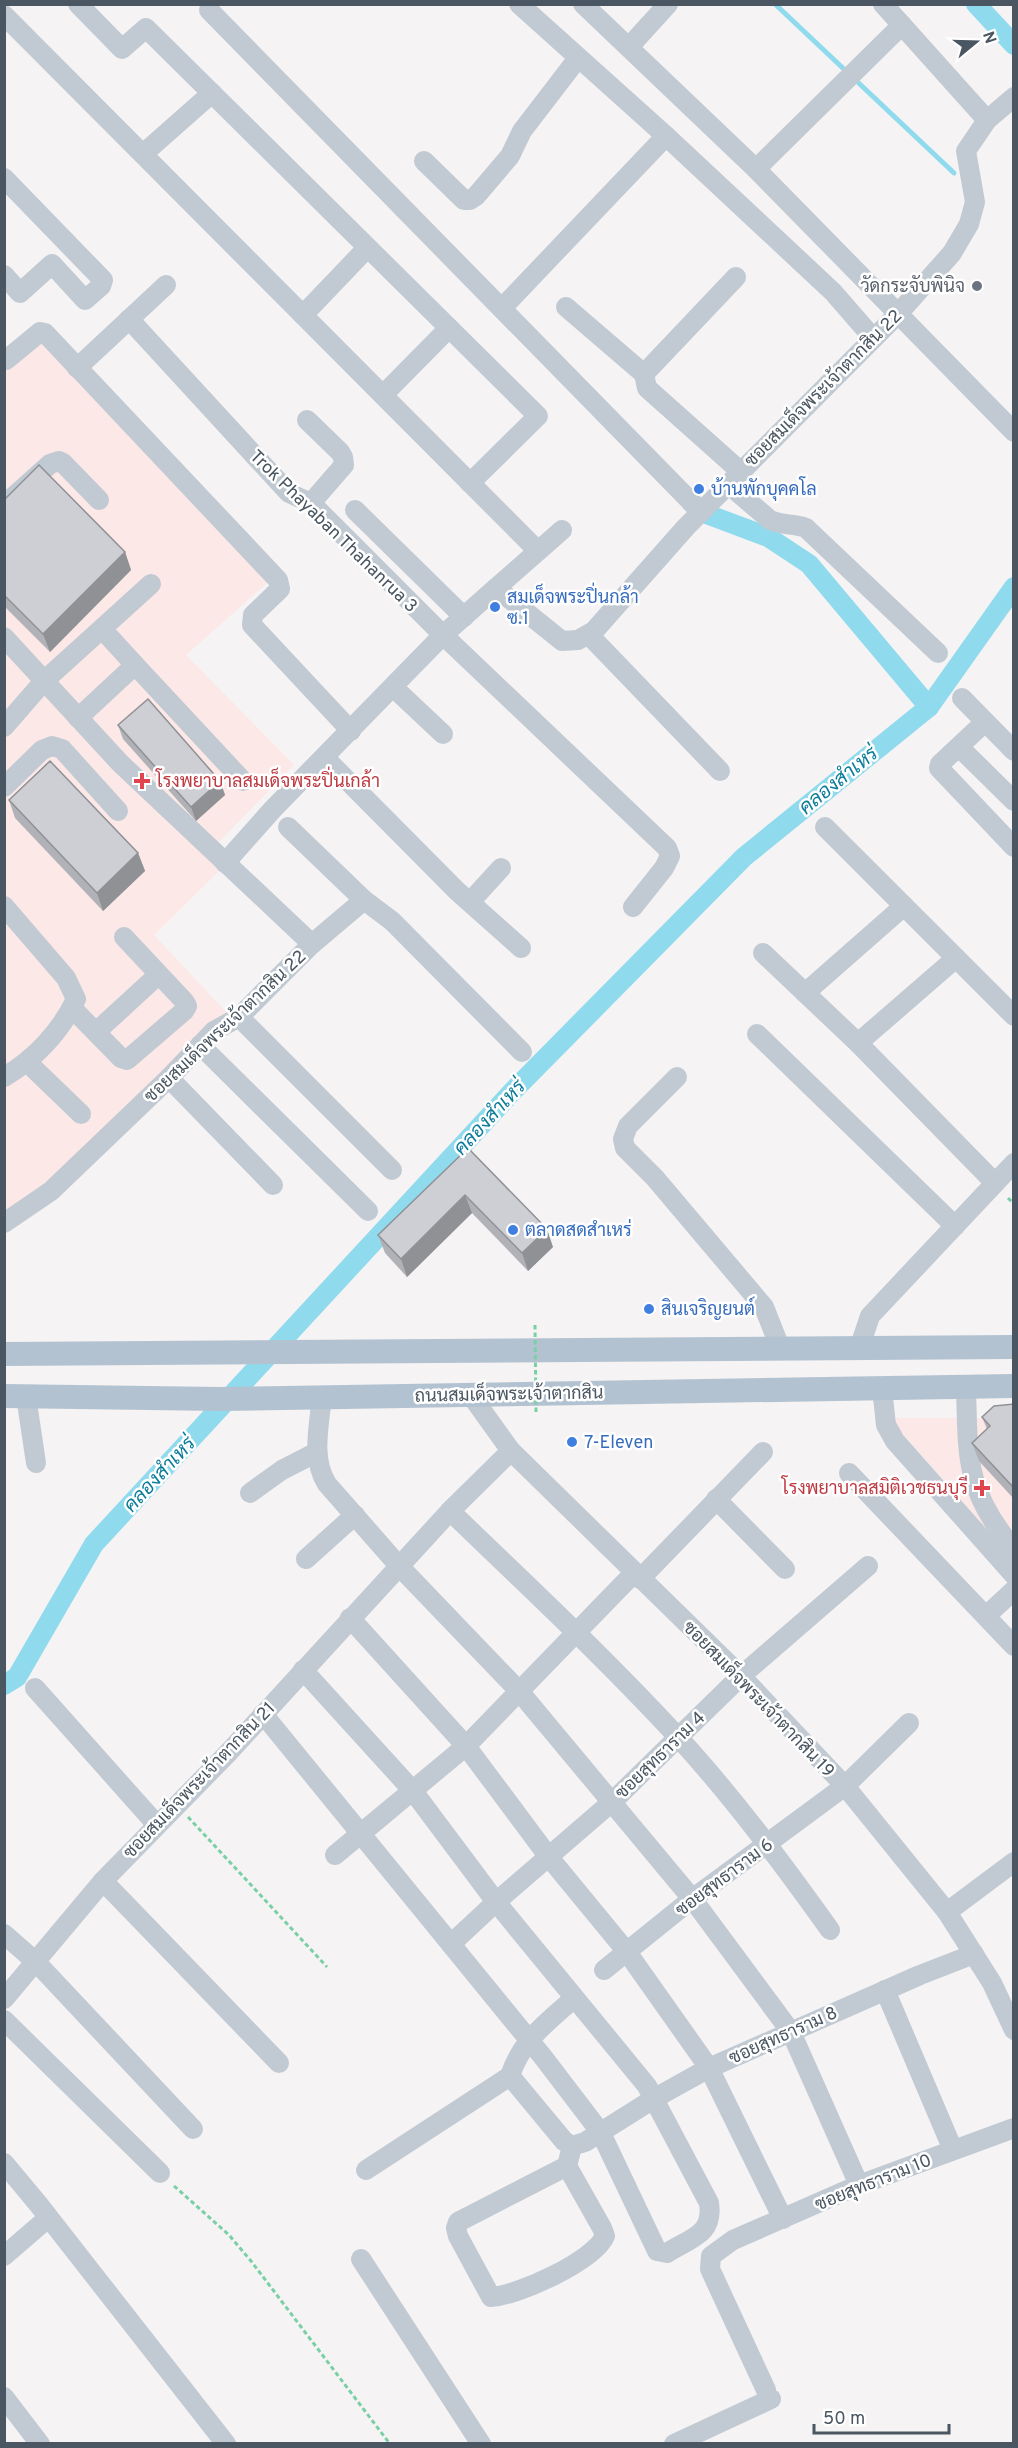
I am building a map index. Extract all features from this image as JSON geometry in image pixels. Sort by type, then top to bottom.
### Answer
[{"type":"main road","points":[[4,1354],[1014,1347]]},
{"type":"main road","name":"ถนนสมเด็จพระเจ้าตากสิน","points":[[15,1396],[220,1399],[1014,1386]]},
{"type":"street","points":[[78,4],[122,49],[147,28],[538,416],[470,483]]},
{"type":"street","points":[[519,4],[666,136],[833,292],[873,338]]},
{"type":"street","points":[[582,4],[756,169],[1014,432]]},
{"type":"street","points":[[629,47],[668,4]]},
{"type":"street","points":[[883,4],[987,120]]},
{"type":"street","points":[[209,10],[503,307],[701,512]]},
{"type":"street","points":[[4,15],[538,551]]},
{"type":"street","points":[[756,169],[902,25]]},
{"type":"street","points":[[424,161],[464,200],[470,200],[476,196],[510,156],[522,131],[578,58]]},
{"type":"street","points":[[143,154],[212,93]]},
{"type":"street","name":"ซอยสมเด็จพระเจ้าตากสิน 22","points":[[589,635],[734,477],[897,315],[952,253],[969,224],[975,202],[966,151],[987,120],[1014,97]]},
{"type":"street","points":[[503,307],[666,136]]},
{"type":"street","points":[[4,178],[103,280],[101,286],[85,300],[52,264],[20,293],[4,275]]},
{"type":"street","points":[[303,315],[368,248]]},
{"type":"street","points":[[644,374],[736,277]]},
{"type":"street","points":[[77,368],[166,285]]},
{"type":"street","points":[[566,307],[644,374],[647,388],[734,477],[770,520],[778,524],[799,525],[806,528],[938,653]]},
{"type":"street","name":"Trok Phayaban Thahanrua 3","points":[[129,319],[289,493],[311,503],[443,635],[667,848],[670,856],[664,868],[633,907]]},
{"type":"street","points":[[383,395],[449,328]]},
{"type":"street","points":[[4,358],[6,360],[43,331],[278,580],[280,590],[253,615],[252,625],[351,731]]},
{"type":"street","points":[[308,420],[344,457],[344,465],[311,503]]},
{"type":"street","points":[[4,505],[50,464],[58,461],[63,463],[99,500]]},
{"type":"street","points":[[355,510],[464,617]]},
{"type":"street","points":[[225,863],[273,809],[443,635],[562,530]]},
{"type":"street","points":[[4,727],[44,681],[151,584]]},
{"type":"street","points":[[496,588],[562,641],[578,640],[589,635],[720,771]]},
{"type":"street","points":[[102,629],[243,781]]},
{"type":"street","name":"ซอยสมเด็จพระเจ้าตากสิน 22","points":[[4,637],[120,763],[312,944],[239,1017],[214,1031],[169,1078],[51,1191],[4,1222]]},
{"type":"street","points":[[78,718],[135,665]]},
{"type":"street","points":[[393,687],[443,735]]},
{"type":"street","points":[[962,698],[1014,751]]},
{"type":"street","points":[[985,722],[940,764],[941,773],[1014,847]]},
{"type":"street","points":[[4,788],[42,750],[52,746],[62,749],[118,811]]},
{"type":"street","points":[[959,747],[1014,801]]},
{"type":"street","points":[[325,758],[470,902],[521,948]]},
{"type":"street","points":[[288,827],[364,900],[392,921],[522,1052]]},
{"type":"street","points":[[825,827],[1014,1016]]},
{"type":"street","points":[[470,902],[501,868]]},
{"type":"street","points":[[312,944],[364,900]]},
{"type":"street","points":[[4,906],[66,978],[76,999],[57,1031],[28,1063],[5,1076]]},
{"type":"street","points":[[806,993],[904,906]]},
{"type":"street","points":[[72,1008],[121,1058],[127,1060],[184,1011],[187,1006],[184,1001],[124,937]]},
{"type":"street","points":[[764,953],[858,1043],[995,1183]]},
{"type":"street","points":[[858,1043],[956,958]]},
{"type":"street","points":[[96,1032],[158,975]]},
{"type":"street","points":[[239,1017],[392,1170]]},
{"type":"street","points":[[757,1034],[955,1226]]},
{"type":"street","points":[[200,1045],[368,1211]]},
{"type":"street","points":[[28,1063],[81,1114]]},
{"type":"street","points":[[677,1077],[628,1126],[623,1139],[625,1148],[662,1186],[764,1307],[781,1350]]},
{"type":"street","points":[[169,1078],[273,1185]]},
{"type":"street","points":[[859,1349],[870,1316],[1014,1163]]},
{"type":"street","points":[[966,1387],[969,1461],[976,1492],[989,1515],[1014,1549]]},
{"type":"street","points":[[882,1388],[886,1425],[895,1441],[1014,1575]]},
{"type":"street","name":"ซอยสมเด็จพระเจ้าตากสิน 19","points":[[471,1394],[511,1451],[741,1676],[845,1786],[947,1912],[993,1983],[1013,2026]]},
{"type":"street","points":[[15,1396],[36,1463]]},
{"type":"street","points":[[322,1397],[317,1452],[320,1473],[399,1566],[519,1691],[613,1801],[692,1899],[791,2032],[859,2185]]},
{"type":"street","name":"ซอยสมเด็จพระเจ้าตากสิน 21","points":[[4,1999],[103,1881],[263,1714],[450,1511],[511,1451]]},
{"type":"street","points":[[250,1493],[282,1470],[317,1452]]},
{"type":"street","points":[[335,1855],[466,1746],[576,1632],[637,1576],[763,1452]]},
{"type":"street","points":[[849,1473],[1014,1646]]},
{"type":"street","points":[[716,1499],[785,1569]]},
{"type":"street","points":[[450,1511],[576,1632],[678,1737],[769,1844],[830,1930]]},
{"type":"street","points":[[306,1559],[355,1515]]},
{"type":"street","name":"ซอยสุทธาราม 4","points":[[451,1944],[613,1801],[741,1676],[868,1566]]},
{"type":"street","points":[[986,1616],[1014,1590]]},
{"type":"street","points":[[350,1618],[466,1746],[548,1856],[627,1952],[710,2068],[783,2219]]},
{"type":"street","points":[[263,1714],[451,1944],[601,2133],[657,2251],[667,2253],[707,2229],[711,2216],[709,2203],[655,2098],[496,1902],[413,1791],[303,1670]]},
{"type":"street","points":[[34,1688],[157,1825]]},
{"type":"street","name":"ซอยสุทธาราม 6","points":[[604,1970],[692,1899],[845,1786],[909,1723]]},
{"type":"street","points":[[947,1912],[1014,1862]]},
{"type":"street","points":[[103,1881],[279,2063]]},
{"type":"street","points":[[4,1934],[36,1962],[193,2129]]},
{"type":"street","name":"ซอยสุทธาราม 8","points":[[572,2146],[601,2133],[655,2098],[710,2068],[885,1990],[974,1954]]},
{"type":"street","points":[[885,1990],[953,2150]]},
{"type":"street","points":[[366,2170],[510,2076],[516,2057],[528,2040],[574,1998]]},
{"type":"street","points":[[4,2020],[160,2174]]},
{"type":"street","points":[[510,2076],[564,2141],[572,2146],[567,2166],[605,2236],[602,2243],[588,2256],[570,2266],[510,2295],[491,2297],[458,2236],[456,2228],[458,2222],[567,2166]]},
{"type":"street","name":"ซอยสุทธาราม 10","points":[[718,2435],[769,2394],[710,2269],[711,2256],[733,2240],[859,2185],[1014,2128]]},
{"type":"street","points":[[4,2163],[226,2444]]},
{"type":"street","points":[[4,2256],[48,2218]]},
{"type":"street","points":[[361,2259],[481,2444]]},
{"type":"street","points":[[4,2397],[32,2440]]},
{"type":"street","points":[[674,2444],[718,2435]]},
{"type":"path","points":[[535,1325],[536,1412]]},
{"type":"path","points":[[177,1805],[327,1967]]},
{"type":"path","points":[[160,2174],[229,2235],[390,2444]]},
{"type":"shaded area","name":"โรงพยาบาลสมเด็จพระปิ่นเกล้า","points":[[44,340],[267,583],[186,655],[294,765],[206,855],[220,870],[154,935],[227,1013],[51,1182],[5,1213],[4,369]]},
{"type":"shaded area","name":"โรงพยาบาลสมิติเวชธนบุรี","points":[[889,1418],[1013,1418],[1013,1559]]},
{"type":"building","points":[[39,465],[125,552],[43,634],[4,595],[4,500]]},
{"type":"building","points":[[148,699],[220,781],[191,807],[118,725]]},
{"type":"building","points":[[50,761],[138,853],[97,893],[9,800]]},
{"type":"building","points":[[468,1148],[547,1229],[522,1253],[465,1195],[401,1259],[378,1235]]},
{"type":"building","points":[[1014,1404],[1014,1488],[972,1443],[990,1426],[982,1417],[994,1406]]},
{"type":"waterway","points":[[775,4],[954,173]]},
{"type":"waterway","points":[[976,4],[1014,45]]},
{"type":"waterway","points":[[691,502],[701,512],[768,537],[809,564],[929,707]]},
{"type":"waterway","name":"คลองสำเหร่","points":[[4,1685],[17,1677],[94,1544],[510,1094],[744,857],[929,707],[1014,587]]},
{"type":"place","name":"วัดกระจับพินิจ","points":[[977,286]]},
{"type":"place","name":"บ้านพักบุคคโล","points":[[699,489]]},
{"type":"place","name":"สมเด็จพระปิ่นกล้า ซ.1","points":[[495,607]]},
{"type":"place","name":"โรงพยาบาลสมเด็จพระปิ่นเกล้า","points":[[142,781]]},
{"type":"place","name":"ตลาดสดสำเหร่","points":[[513,1230]]},
{"type":"place","name":"สินเจริญยนต์","points":[[649,1309]]},
{"type":"place","name":"7-Eleven","points":[[572,1442]]},
{"type":"place","name":"โรงพยาบาลสมิติเวชธนบุรี","points":[[982,1488]]}]
